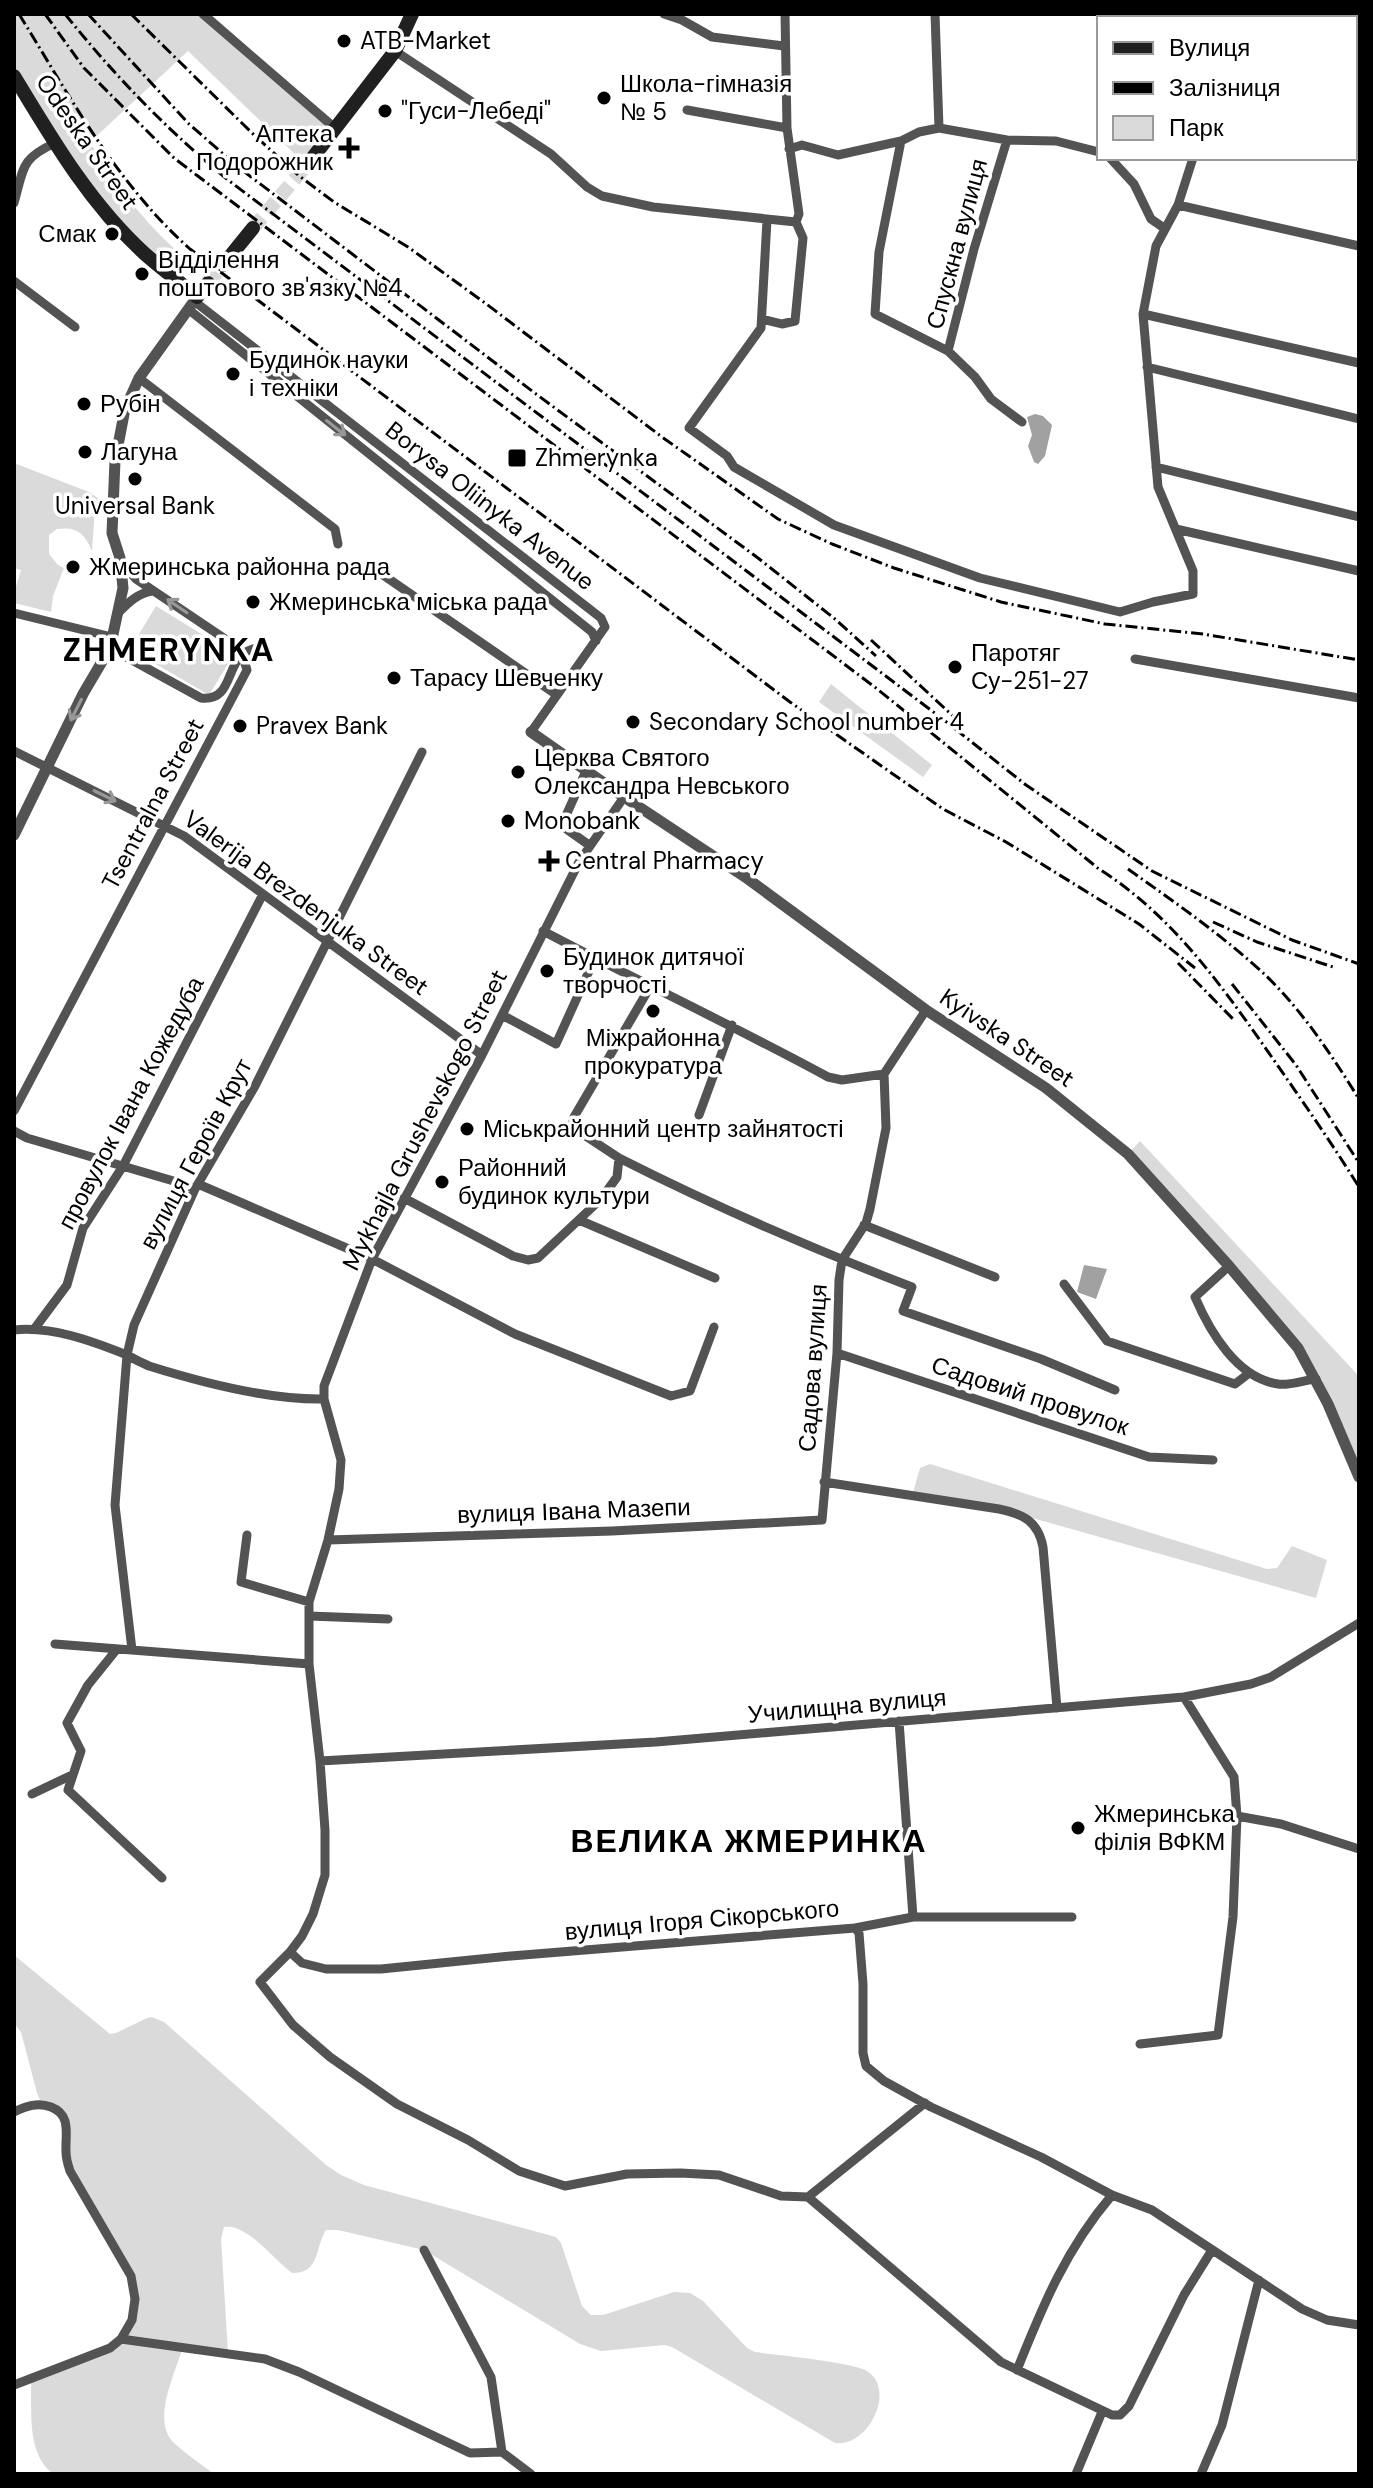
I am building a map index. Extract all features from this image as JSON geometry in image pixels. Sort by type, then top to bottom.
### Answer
[{"type":"main road","points":[[307,165],[395,51],[412,14]]},
{"type":"main road","name":"Odeska Street","points":[[14,76],[93,197],[193,302]]},
{"type":"main road","points":[[223,265],[253,228]]},
{"type":"main road","points":[[193,302],[208,283]]},
{"type":"street","points":[[203,14],[336,129]]},
{"type":"street","points":[[664,14],[712,37],[784,46]]},
{"type":"street","points":[[762,319],[782,324],[795,321],[803,238],[796,222],[799,214],[787,128],[785,14]]},
{"type":"street","points":[[935,14],[939,128]]},
{"type":"street","points":[[395,51],[551,154],[587,187],[602,196],[653,207],[796,222]]},
{"type":"street","points":[[687,110],[787,128]]},
{"type":"street","points":[[789,149],[802,145],[838,155],[901,141],[919,132],[939,128],[1007,140],[1056,141],[1097,151]]},
{"type":"street","name":"Спускна вулиця","points":[[1007,140],[974,249],[948,351],[975,377],[991,399],[1022,422]]},
{"type":"street","points":[[901,141],[879,252],[875,314],[948,351]]},
{"type":"street","points":[[14,203],[25,164],[34,153],[55,143]]},
{"type":"street","points":[[1112,160],[1134,184],[1151,219],[1164,228]]},
{"type":"street","points":[[767,220],[761,328],[689,428],[727,456],[734,467],[834,525],[980,578],[1120,612],[1193,594],[1193,571],[1158,487],[1143,314],[1156,246],[1178,205],[1192,160]]},
{"type":"street","points":[[1178,205],[1359,246]]},
{"type":"street","points":[[14,281],[75,327]]},
{"type":"street","points":[[14,835],[111,643],[123,588],[120,558],[112,533],[115,461],[125,409],[139,378],[193,302]]},
{"type":"street","name":"Borysa Oliinyka Avenue","points":[[193,302],[601,618],[605,627],[596,641]]},
{"type":"street","name":"Borysa Oliinyka Avenue","points":[[193,302],[592,632],[596,641]]},
{"type":"street","points":[[1143,314],[1359,363]]},
{"type":"street","points":[[1147,367],[1359,419]]},
{"type":"street","points":[[139,378],[335,529],[338,544]]},
{"type":"street","points":[[1156,467],[1359,517]]},
{"type":"street","points":[[1176,529],[1359,571]]},
{"type":"street","points":[[120,558],[136,579],[234,645],[242,654]]},
{"type":"street","points":[[370,566],[557,695]]},
{"type":"street","points":[[119,612],[131,600],[144,592],[153,591]]},
{"type":"street","points":[[14,613],[111,643],[201,698],[211,699],[220,695],[242,654],[259,647]]},
{"type":"street","points":[[531,732],[596,641]]},
{"type":"street","name":"Tsentralna Street","points":[[14,1111],[247,670],[242,654]]},
{"type":"street","points":[[1135,659],[1359,698]]},
{"type":"street","name":"Kyivska Street","points":[[531,732],[748,879],[926,1010],[1046,1088],[1110,1138],[1140,1166],[1290,1337],[1316,1379],[1359,1477]]},
{"type":"street","name":"Valerija Brezdenjuka Street","points":[[14,751],[184,836],[482,1055]]},
{"type":"street","name":"вулиця Героїв Крут","points":[[132,1650],[115,1505],[127,1355],[134,1325],[196,1186],[255,1086],[422,752]]},
{"type":"street","points":[[586,771],[564,820],[565,828],[589,845]]},
{"type":"street","name":"Mykhajla Grushevskogo Street","points":[[624,797],[589,845],[482,1055],[372,1259],[324,1386],[324,1399],[341,1460],[339,1489],[328,1540],[309,1602],[309,1664],[320,1761],[325,1875],[313,1914],[302,1936],[260,1982],[293,2025],[330,2057],[397,2104],[468,2140],[519,2171],[565,2186],[627,2174],[719,2175],[781,2196],[808,2197]]},
{"type":"street","name":"провулок Івана Кожедуба","points":[[35,1328],[67,1285],[83,1228],[123,1166],[263,894]]},
{"type":"street","points":[[543,931],[650,987],[732,1025],[828,1077],[842,1080],[884,1074],[926,1010]]},
{"type":"street","points":[[502,1015],[556,1044],[595,958]]},
{"type":"street","points":[[650,987],[574,1117],[572,1127],[619,1158],[692,1195],[912,1287],[903,1311],[1041,1359],[1115,1390]]},
{"type":"street","points":[[699,1115],[732,1025]]},
{"type":"street","name":"Садова вулиця","points":[[822,1520],[837,1353],[839,1280],[842,1260],[864,1225],[884,1139],[884,1074]]},
{"type":"street","points":[[14,1131],[27,1138],[196,1186],[372,1259],[515,1334],[671,1396],[690,1391],[714,1327]]},
{"type":"street","points":[[404,1198],[513,1256],[528,1260],[538,1258],[601,1199],[617,1177],[619,1158]]},
{"type":"street","points":[[579,1220],[715,1278]]},
{"type":"street","points":[[864,1225],[995,1277]]},
{"type":"street","points":[[1229,1266],[1195,1297],[1206,1323],[1248,1374],[1279,1385],[1316,1379]]},
{"type":"street","points":[[1064,1284],[1107,1341],[1235,1384],[1248,1374]]},
{"type":"street","points":[[14,1330],[35,1328],[91,1342],[147,1365],[219,1384],[298,1400],[324,1399]]},
{"type":"street","name":"Садовий провулок","points":[[837,1353],[1149,1457],[1213,1460]]},
{"type":"street","points":[[824,1482],[999,1509],[1021,1514],[1032,1521],[1038,1529],[1043,1547],[1057,1708]]},
{"type":"street","name":"вулиця Івана Мазепи","points":[[328,1540],[612,1531],[822,1520]]},
{"type":"street","points":[[247,1535],[241,1582],[309,1602]]},
{"type":"street","points":[[309,1616],[388,1619]]},
{"type":"street","name":"Училищна вулиця","points":[[320,1761],[560,1749],[1184,1697],[1271,1677],[1359,1623]]},
{"type":"street","points":[[55,1644],[309,1664]]},
{"type":"street","points":[[117,1649],[88,1685],[67,1723],[81,1751],[68,1790],[162,1878]]},
{"type":"street","points":[[1140,2044],[1218,2035],[1233,1917],[1237,1816],[1234,1777],[1184,1697]]},
{"type":"street","points":[[899,1721],[913,1917]]},
{"type":"street","points":[[32,1794],[72,1775]]},
{"type":"street","points":[[1237,1816],[1281,1824],[1359,1849]]},
{"type":"street","points":[[855,1928],[913,1917],[1072,1917]]},
{"type":"street","name":"вулиця Ігоря Сікорського","points":[[290,1952],[302,1963],[326,1969],[381,1969],[855,1928],[859,1933],[863,1984],[863,2053],[866,2066],[884,2081],[1112,2195],[1152,2210],[1315,2315],[1359,2325]]},
{"type":"street","points":[[925,2103],[808,2197],[1001,2362],[1102,2412],[1120,2415],[1129,2406],[1184,2295],[1212,2250]]},
{"type":"street","points":[[14,2112],[42,2105],[58,2110],[63,2116],[67,2161],[74,2181],[131,2276],[135,2289],[132,2320],[121,2339],[110,2348],[14,2385]]},
{"type":"street","points":[[1017,2370],[1050,2288],[1065,2260],[1089,2222],[1112,2195]]},
{"type":"street","points":[[424,2250],[491,2377],[502,2452]]},
{"type":"street","points":[[1201,2474],[1222,2425],[1259,2280]]},
{"type":"street","points":[[121,2339],[265,2359],[470,2453],[502,2452],[531,2474]]},
{"type":"street","points":[[1076,2474],[1102,2412]]},
{"type":"green space","points":[[14,14],[203,14],[336,129],[303,162],[188,51],[90,142],[133,205],[186,259],[181,283],[122,229],[14,76]]},
{"type":"green space","points":[[14,463],[98,498],[92,551],[83,536],[75,530],[57,529],[49,535],[49,554],[64,568],[53,596],[51,612],[14,603],[21,570],[14,568]]},
{"type":"green space","points":[[156,606],[234,654],[209,695],[130,649]]},
{"type":"green space","points":[[831,684],[932,765],[923,777],[819,702]]},
{"type":"green space","points":[[1140,1141],[1356,1373],[1359,1378],[1359,1477],[1306,1360],[1128,1154]]},
{"type":"green space","points":[[930,1464],[1267,1569],[1277,1568],[1292,1546],[1327,1560],[1316,1598],[1011,1512],[912,1496],[920,1468]]},
{"type":"green space","points":[[14,1955],[110,2034],[147,2018],[164,2022],[341,2175],[364,2185],[556,2237],[561,2243],[582,2306],[591,2315],[603,2315],[674,2292],[690,2293],[703,2301],[747,2348],[755,2352],[831,2362],[867,2371],[876,2380],[879,2391],[875,2416],[858,2437],[835,2443],[672,2347],[601,2351],[580,2344],[424,2250],[326,2230],[312,2264],[308,2269],[292,2273],[251,2236],[233,2227],[224,2227],[221,2239],[228,2352],[183,2347],[165,2410],[167,2433],[174,2443],[214,2474],[53,2474],[44,2465],[34,2443],[31,2378],[98,2353],[127,2331],[135,2289],[74,2181],[65,2122],[42,2105],[37,2093],[21,2032],[14,2023]]},
{"type":"shaded area","points":[[1035,414],[1043,416],[1052,425],[1045,456],[1038,464],[1034,462],[1028,446],[1032,435],[1027,417]]},
{"type":"shaded area","points":[[1084,1265],[1107,1269],[1096,1299],[1077,1292]]},
{"type":"tunnel","points":[[253,228],[307,165]]},
{"type":"tunnel","points":[[208,283],[223,265]]},
{"type":"railway","points":[[19,14],[117,168],[164,224],[190,249],[790,702],[943,809],[1006,842],[1139,924],[1195,968]]},
{"type":"railway","points":[[45,14],[84,68],[174,158],[876,688],[1150,908],[1173,930],[1234,1004],[1359,1187]]},
{"type":"railway","points":[[65,14],[142,101],[228,180],[1026,785],[1152,871],[1292,940],[1359,964]]},
{"type":"railway","points":[[88,14],[188,123],[238,167],[758,558],[876,656]]},
{"type":"railway","points":[[131,14],[298,175],[334,202],[408,247],[662,437],[778,519],[894,568],[1001,602],[1105,624],[1203,634],[1359,660]]},
{"type":"railway","points":[[871,640],[953,716]]},
{"type":"railway","points":[[1128,869],[1212,930],[1275,985],[1314,1032],[1359,1099]]},
{"type":"railway","points":[[1213,922],[1257,942],[1336,968]]},
{"type":"railway","points":[[1178,963],[1234,1020]]},
{"type":"railway","points":[[1232,984],[1296,1065],[1359,1163]]},
{"type":"place","name":"ATB-Market","points":[[344,41]]},
{"type":"place","name":"Школа-гімназія № 5","points":[[604,98]]},
{"type":"place","name":"\"Гуси-Лебеді\"","points":[[385,111]]},
{"type":"place","name":"Аптека Подорожник","points":[[349,148]]},
{"type":"place","name":"Смак","points":[[112,234]]},
{"type":"place","name":"Відділення поштового зв'язку №4","points":[[142,274]]},
{"type":"place","name":"Будинок науки і техніки","points":[[233,374]]},
{"type":"place","name":"Рубін","points":[[84,404]]},
{"type":"place","name":"Лагуна","points":[[85,452]]},
{"type":"place","name":"Zhmerynka","points":[[517,458]]},
{"type":"place","name":"Universal Bank","points":[[135,479]]},
{"type":"place","name":"Жмеринська районна рада","points":[[73,567]]},
{"type":"place","name":"Жмеринська міська рада","points":[[253,602]]},
{"type":"place","name":"Паротяг Су-251-27","points":[[955,667]]},
{"type":"place","name":"Тарасу Шевченку","points":[[394,678]]},
{"type":"place","name":"Secondary School number 4","points":[[633,722]]},
{"type":"place","name":"Pravex Bank","points":[[240,726]]},
{"type":"place","name":"Церква Святого Олександра Невського","points":[[518,772]]},
{"type":"place","name":"Monobank","points":[[508,821]]},
{"type":"place","name":"Central Pharmacy","points":[[549,861]]},
{"type":"place","name":"Будинок дитячої творчості","points":[[547,971]]},
{"type":"place","name":"Міжрайонна прокуратура","points":[[653,1011]]},
{"type":"place","name":"Міськрайонний центр зайнятості","points":[[467,1129]]},
{"type":"place","name":"Районний будинок культури","points":[[442,1182]]},
{"type":"place","name":"Жмеринська філія ВФКМ","points":[[1078,1828]]},
{"type":"district","name":"ZHMERYNKA","points":[[169,650]]},
{"type":"district","name":"ВЕЛИКА ЖМЕРИНКА","points":[[749,1841]]}]
